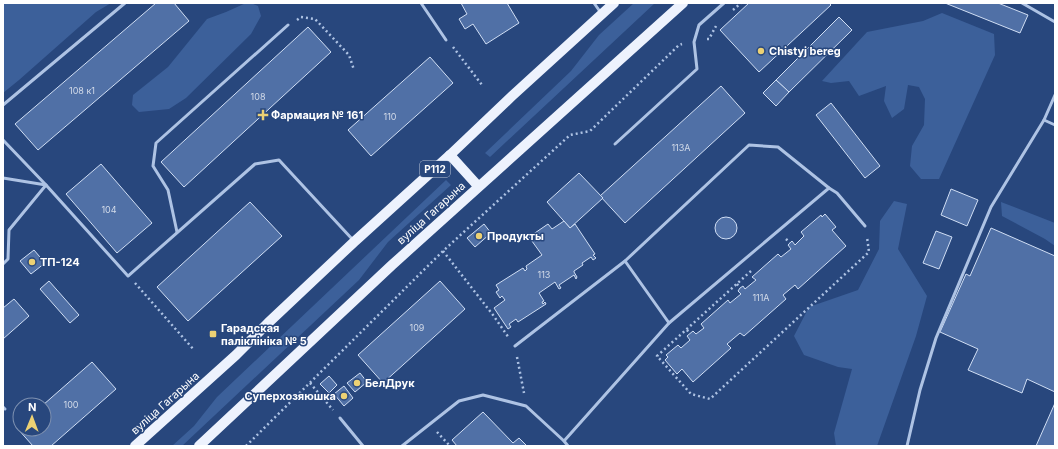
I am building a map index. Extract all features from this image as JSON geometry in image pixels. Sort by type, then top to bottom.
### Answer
[{"type":"main road","name":"вуліца Гагарына","points":[[135,446],[236,355],[354,242],[614,3]]},
{"type":"main road","name":"вуліца Гагарына","points":[[199,446],[478,186],[682,3]]},
{"type":"main road","points":[[450,155],[478,186]]},
{"type":"lane","points":[[3,105],[125,3]]},
{"type":"lane","points":[[421,3],[446,40]]},
{"type":"lane","points":[[594,3],[602,14]]},
{"type":"lane","points":[[615,144],[697,69],[694,42],[699,25],[724,3]]},
{"type":"lane","points":[[1022,3],[1055,22]]},
{"type":"lane","points":[[177,232],[168,190],[153,166],[156,143],[288,25]]},
{"type":"lane","points":[[907,446],[920,390],[936,338],[991,207],[1044,120],[1055,95]]},
{"type":"lane","points":[[1044,120],[1055,125]]},
{"type":"lane","points":[[3,140],[46,185],[128,276],[255,164],[279,160],[354,242]]},
{"type":"lane","points":[[515,346],[625,261],[750,145],[778,147],[837,193],[865,226]]},
{"type":"lane","points":[[3,178],[46,185]]},
{"type":"lane","points":[[3,264],[8,259],[9,230],[46,185]]},
{"type":"lane","points":[[564,441],[669,323],[829,188]]},
{"type":"lane","points":[[625,261],[669,323]]},
{"type":"lane","points":[[402,446],[459,401],[483,395],[526,406],[568,446]]},
{"type":"lane","points":[[340,418],[363,446]]},
{"type":"path","points":[[732,12],[741,3]]},
{"type":"path","points":[[288,25],[301,17],[315,19],[349,55],[354,70]]},
{"type":"path","points":[[246,446],[443,250],[570,135],[590,131],[679,45],[709,39],[717,26]]},
{"type":"path","points":[[460,55],[482,85]]},
{"type":"path","points":[[753,269],[657,356],[691,394],[710,399],[869,252],[865,226]]},
{"type":"path","points":[[781,244],[786,239],[790,243]]},
{"type":"path","points":[[443,250],[515,346],[526,406]]},
{"type":"path","points":[[128,276],[194,350]]},
{"type":"path","points":[[737,284],[740,288]]},
{"type":"path","points":[[687,330],[690,334]]},
{"type":"path","points":[[310,383],[340,418]]},
{"type":"path","points":[[430,424],[450,446]]},
{"type":"shaded area","points":[[3,3],[111,3],[96,12],[3,93]]},
{"type":"shaded area","points":[[246,3],[251,3],[258,6],[261,16],[251,34],[186,98],[169,109],[139,112],[132,105],[133,95],[168,67],[207,19]]},
{"type":"shaded area","points":[[634,3],[655,3],[490,157],[485,153],[571,71],[599,35]]},
{"type":"shaded area","points":[[942,13],[994,34],[995,55],[939,179],[921,179],[910,166],[912,146],[924,125],[925,99],[919,87],[908,85],[904,109],[892,118],[884,101],[886,86],[859,96],[849,81],[831,83],[822,81],[867,32],[923,21]]},
{"type":"shaded area","points":[[446,180],[451,185],[388,242],[359,280],[182,446],[172,446],[194,426],[217,397]]},
{"type":"shaded area","points":[[894,201],[907,204],[898,249],[927,296],[916,336],[877,446],[836,446],[834,433],[852,369],[838,367],[804,355],[794,336],[809,307],[858,290],[879,249],[880,221]]},
{"type":"shaded area","points":[[1001,202],[1055,223],[1055,246],[1002,216]]},
{"type":"building","points":[[156,3],[174,3],[189,21],[38,150],[15,124]]},
{"type":"building","points":[[461,3],[507,3],[519,23],[486,44],[473,24],[465,29],[459,19],[467,14]]},
{"type":"building","name":"Chistyj bereg","points":[[749,3],[829,3],[831,5],[759,72],[720,30]]},
{"type":"building","points":[[945,3],[998,3],[1028,15],[1020,33]]},
{"type":"building","points":[[839,17],[852,30],[789,92],[776,80]]},
{"type":"building","points":[[308,27],[331,52],[184,187],[161,162]]},
{"type":"building","points":[[430,57],[453,83],[371,156],[348,130]]},
{"type":"building","points":[[776,80],[789,92],[776,106],[763,93]]},
{"type":"building","points":[[721,86],[745,113],[625,223],[600,196]]},
{"type":"building","points":[[831,103],[880,166],[865,178],[816,115]]},
{"type":"building","points":[[101,164],[152,223],[117,253],[66,194]]},
{"type":"building","points":[[579,173],[603,198],[570,228],[547,202]]},
{"type":"building","points":[[951,189],[978,200],[967,226],[941,215]]},
{"type":"building","points":[[250,202],[282,236],[188,321],[157,287]]},
{"type":"building","points":[[825,214],[836,227],[832,230],[846,246],[798,289],[795,285],[783,295],[786,299],[744,336],[740,333],[727,344],[731,348],[693,382],[682,369],[677,374],[665,360],[668,357],[666,355],[678,345],[681,348],[690,340],[687,336],[693,331],[696,334],[704,328],[701,324],[728,300],[730,303],[741,294],[738,291],[740,288],[743,286],[745,289],[756,280],[752,277],[778,254],[781,257],[791,249],[788,245],[792,241],[795,245],[804,236],[801,232],[821,215],[822,217]]},
{"type":"building","points":[[726,217],[734,220],[737,228],[734,236],[726,239],[718,236],[715,228],[718,220]]},
{"type":"building","points":[[564,221],[570,228],[575,224],[595,254],[593,255],[596,258],[593,260],[591,257],[574,271],[577,277],[576,279],[574,275],[559,285],[561,288],[559,289],[555,282],[539,293],[544,301],[542,302],[543,304],[545,302],[546,304],[518,322],[516,319],[509,324],[511,327],[508,329],[494,308],[505,300],[502,296],[500,298],[496,292],[499,290],[496,285],[523,268],[525,271],[527,269],[526,266],[542,255],[529,237],[548,224],[552,229]]},
{"type":"building","name":"Продукты","points":[[484,224],[491,233],[475,247],[467,238]]},
{"type":"building","points":[[991,228],[1055,256],[1055,392],[1027,379],[1022,393],[968,370],[978,349],[940,332],[966,274],[970,276]]},
{"type":"building","points":[[936,231],[952,237],[939,269],[923,263]]},
{"type":"building","name":"ТП-124","points":[[34,250],[45,263],[31,274],[20,261]]},
{"type":"building","points":[[49,281],[79,315],[70,323],[40,289]]},
{"type":"building","points":[[440,281],[465,309],[383,383],[358,355]]},
{"type":"building","points":[[14,299],[29,316],[3,339],[3,308]]},
{"type":"building","points":[[92,362],[116,389],[51,446],[33,446],[25,437],[52,437],[52,397]]},
{"type":"building","name":"БелДрук","points":[[360,373],[367,382],[355,392],[347,383]]},
{"type":"building","points":[[329,376],[337,385],[329,393],[320,384]]},
{"type":"building","name":"Суперхозяюшка","points":[[344,386],[353,398],[344,406],[334,394]]},
{"type":"building","points":[[1055,403],[1055,446],[1036,446]]},
{"type":"building","points":[[483,412],[513,443],[519,438],[527,446],[457,446],[452,440]]},
{"type":"place","name":"Chistyj bereg","points":[[761,51]]},
{"type":"place","name":"Фармация № 161","points":[[263,115]]},
{"type":"place","name":"Продукты","points":[[479,236]]},
{"type":"place","name":"ТП-124","points":[[32,262]]},
{"type":"place","name":"Гарадская паліклініка № 5","points":[[213,334]]},
{"type":"place","name":"БелДрук","points":[[357,383]]},
{"type":"place","name":"Суперхозяюшка","points":[[344,396]]}]
